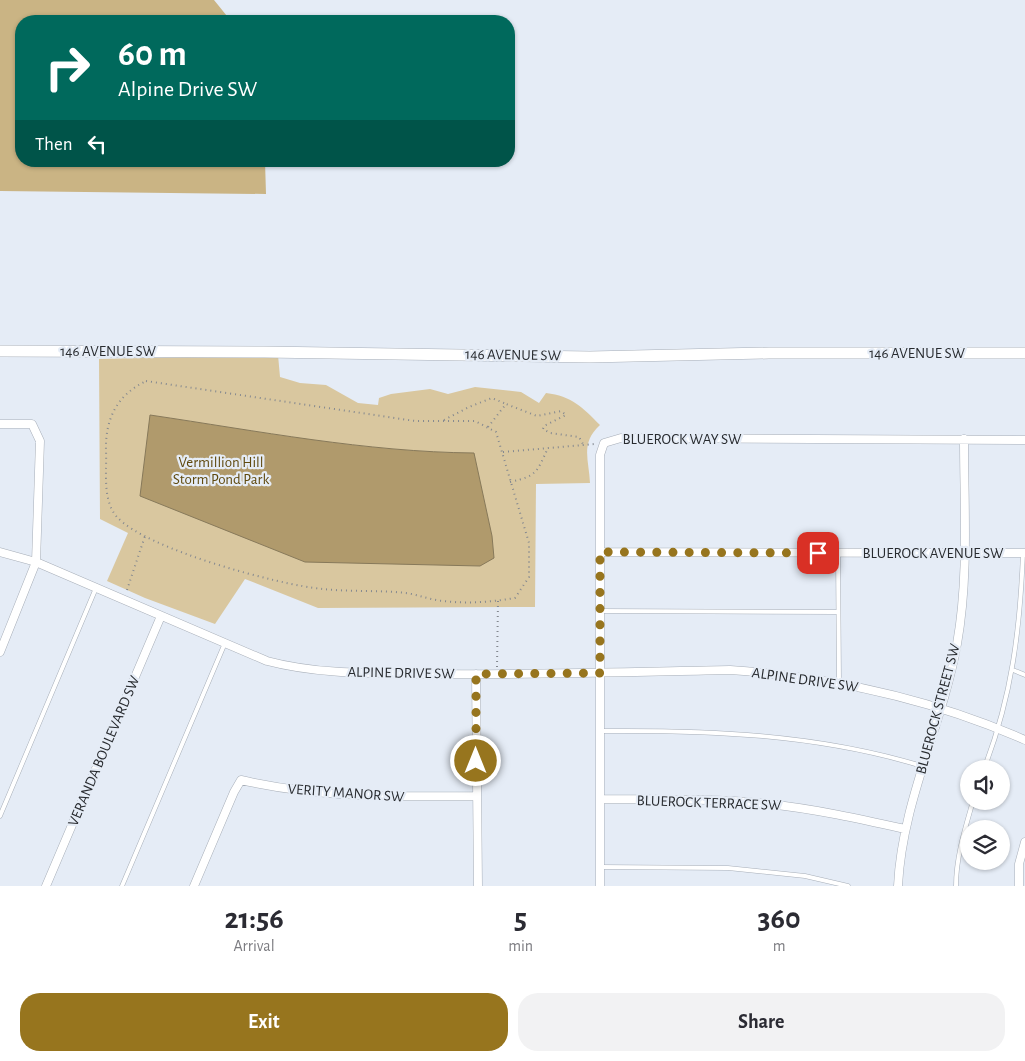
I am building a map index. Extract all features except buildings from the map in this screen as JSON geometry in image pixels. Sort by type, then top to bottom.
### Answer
[{"type":"street","name":"146 AVENUE SW","points":[[0,351],[590,356],[779,353],[1025,353]]},
{"type":"street","points":[[0,424],[32,424],[40,441],[36,562],[0,652]]},
{"type":"street","name":"BLUEROCK WAY SW","points":[[600,886],[600,455],[604,443],[621,438],[1025,440]]},
{"type":"street","name":"BLUEROCK STREET SW","points":[[898,886],[905,829],[922,766],[941,709],[957,644],[964,553],[964,439]]},
{"type":"street","name":"ALPINE DRIVE SW","points":[[0,552],[36,562],[267,661],[312,670],[476,674],[730,670],[770,673],[839,683],[941,709],[1000,729],[1025,740]]},
{"type":"street","name":"BLUEROCK AVENUE SW","points":[[600,552],[1024,553]]},
{"type":"street","name":"VERANDA BOULEVARD SW","points":[[46,886],[162,616]]},
{"type":"street","points":[[476,674],[478,886]]},
{"type":"street","name":"VERITY MANOR SW","points":[[194,886],[234,792],[242,780],[314,794],[398,797],[476,796]]},
{"type":"street","name":"BLUEROCK TERRACE SW","points":[[600,799],[677,799],[768,804],[850,816],[905,829]]},
{"type":"street","points":[[1019,886],[1019,864],[1025,842]]},
{"type":"lane","points":[[838,553],[839,683]]},
{"type":"lane","points":[[988,760],[1000,729],[1013,670],[1023,611],[1024,553]]},
{"type":"lane","points":[[0,816],[96,588]]},
{"type":"lane","points":[[600,611],[838,612]]},
{"type":"lane","points":[[122,886],[226,643]]},
{"type":"lane","points":[[1013,670],[1025,675]]},
{"type":"lane","points":[[600,731],[670,730],[771,736],[863,750],[922,766]]},
{"type":"lane","points":[[956,886],[956,873],[971,810]]},
{"type":"lane","points":[[600,867],[728,868],[806,876],[848,886]]},
{"type":"path","points":[[146,381],[415,421],[475,421],[488,428],[496,432],[529,543],[529,577],[515,598],[487,603],[442,601],[406,593],[322,589],[208,562],[145,536],[117,517],[107,498],[106,433],[115,405],[132,388],[146,381]]},
{"type":"path","points":[[443,421],[469,407],[492,398],[537,416],[561,410],[566,415],[544,426],[542,430],[579,437],[584,446]]},
{"type":"path","points":[[488,428],[498,411],[506,404]]},
{"type":"path","points":[[503,452],[604,443]]},
{"type":"path","points":[[510,482],[529,478],[541,466],[548,448]]},
{"type":"path","points":[[124,600],[145,536]]},
{"type":"path","points":[[497,674],[498,601]]},
{"type":"green space","name":"Vermillion Hill Storm Pond Park","points":[[278,355],[280,377],[300,383],[326,385],[358,403],[378,405],[379,398],[391,394],[430,389],[448,394],[475,387],[521,392],[539,403],[546,393],[555,394],[576,403],[594,419],[600,425],[590,438],[588,445],[587,459],[590,483],[536,484],[535,607],[318,608],[245,579],[215,624],[145,598],[107,581],[128,533],[100,519],[99,359]]},
{"type":"shaded area","points":[[0,0],[214,0],[226,15],[15,15],[15,167],[265,167],[266,194],[0,191]]},
{"type":"shaded area","points":[[150,415],[352,445],[433,452],[474,453],[492,536],[494,558],[480,566],[305,562],[140,496]]},
{"type":"route","points":[[476,761],[476,674],[600,673],[600,552],[818,553]]}]
